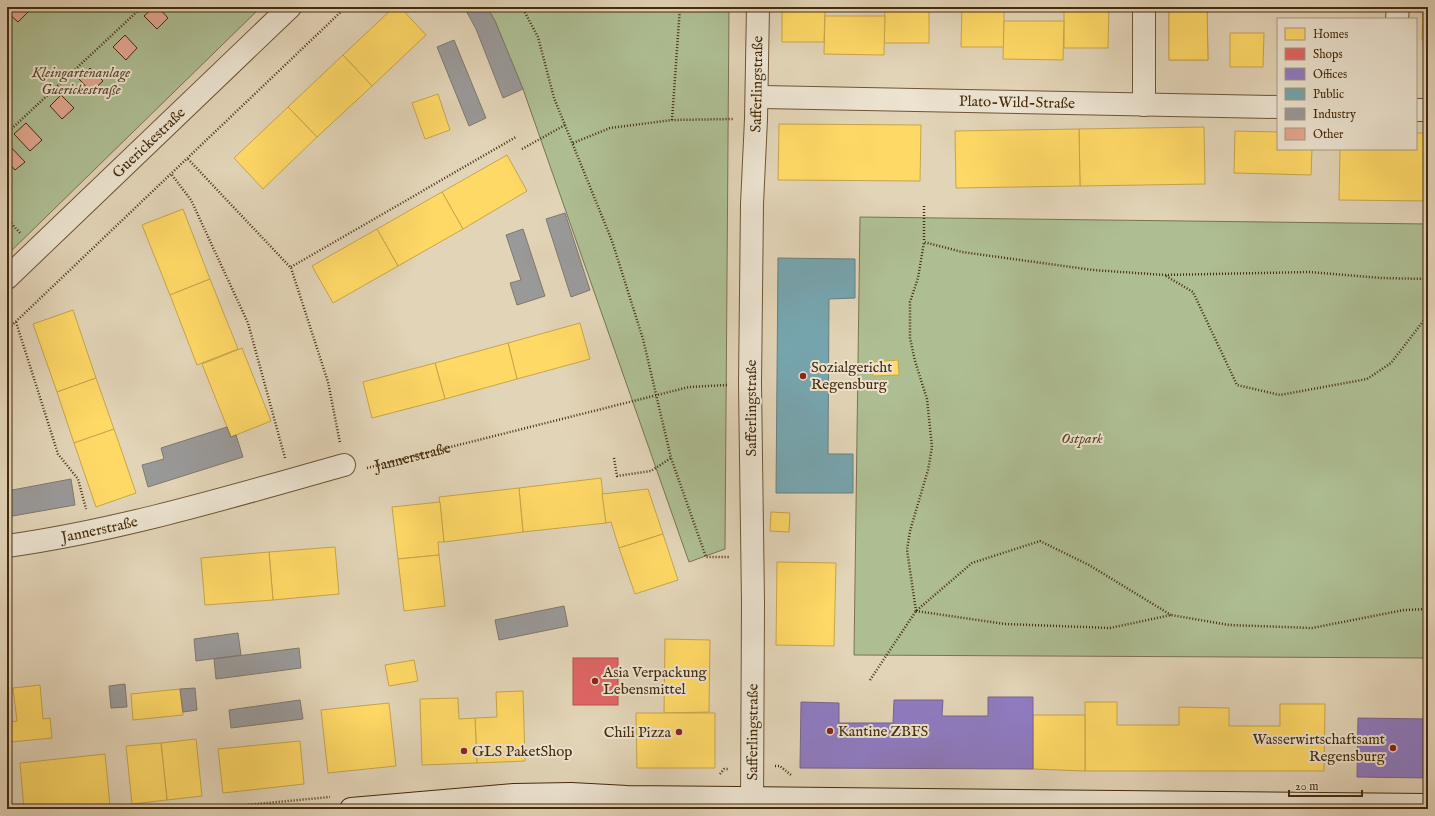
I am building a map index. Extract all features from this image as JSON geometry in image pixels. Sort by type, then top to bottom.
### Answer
[{"type":"street","name":"Guerickestraße","points":[[7,278],[290,7]]},
{"type":"street","name":"Safferlingstraße","points":[[747,806],[752,556],[750,384],[752,204],[757,97],[758,7]]},
{"type":"street","points":[[1144,7],[1144,105]]},
{"type":"street","points":[[1398,7],[1398,18]]},
{"type":"street","name":"Plato-Wild-Straße","points":[[757,97],[1277,108]]},
{"type":"street","points":[[1417,110],[1428,110]]},
{"type":"street","name":"Jannerstraße","points":[[7,546],[91,530],[188,508],[344,465]]},
{"type":"street","points":[[351,809],[506,796],[571,794],[747,806],[1428,806]]},
{"type":"path","points":[[7,133],[142,7]]},
{"type":"path","points":[[7,330],[172,175],[346,7]]},
{"type":"path","points":[[522,7],[538,37],[554,98],[612,241],[644,339],[671,458],[706,557],[752,556]]},
{"type":"path","points":[[672,120],[680,7]]},
{"type":"path","points":[[573,143],[610,128],[672,120],[756,119]]},
{"type":"path","points":[[522,149],[566,125]]},
{"type":"path","points":[[291,268],[516,137]]},
{"type":"path","points":[[188,159],[291,268],[328,382],[344,465]]},
{"type":"path","points":[[172,175],[191,200],[248,323],[290,480]]},
{"type":"path","points":[[916,611],[907,550],[910,531],[928,470],[932,447],[931,422],[927,399],[915,361],[910,338],[910,302],[918,278],[924,242],[924,206]]},
{"type":"path","points":[[924,242],[962,252],[1093,270],[1165,275],[1309,272],[1381,278],[1428,279]]},
{"type":"path","points":[[1165,275],[1193,292],[1237,385],[1280,395],[1367,379],[1391,363],[1428,315]]},
{"type":"path","points":[[16,322],[58,454],[78,479],[91,530]]},
{"type":"path","name":"Jannerstraße","points":[[344,465],[369,468],[689,387],[750,384]]},
{"type":"path","points":[[614,458],[617,476],[651,471],[671,458]]},
{"type":"path","points":[[870,680],[916,611],[972,563],[1040,541],[1089,565],[1171,615],[1229,625],[1312,628],[1404,610],[1428,610]]},
{"type":"path","points":[[916,611],[1005,624],[1110,628],[1171,615]]},
{"type":"green space","name":"Kleingartenanlage Guerickestraße","points":[[7,7],[261,7],[7,255]]},
{"type":"green space","points":[[487,7],[729,7],[725,549],[689,562],[523,89],[495,21]]},
{"type":"green space","name":"Ostpark","points":[[860,217],[1428,224],[1428,658],[854,655]]},
{"type":"building: Homes","points":[[394,7],[400,7],[426,35],[372,86],[343,55]]},
{"type":"building: Homes","points":[[782,7],[825,7],[824,42],[782,42]]},
{"type":"building: Homes","points":[[885,7],[929,7],[929,43],[884,43]]},
{"type":"building: Homes","points":[[962,7],[1004,7],[1004,47],[961,47]]},
{"type":"building: Homes","points":[[1064,7],[1109,7],[1108,48],[1064,48]]},
{"type":"building: Homes","points":[[1169,7],[1207,7],[1208,60],[1169,60]]},
{"type":"building: Homes","points":[[1169,7],[1207,7],[1208,60],[1169,60]]},
{"type":"building: Homes","points":[[1338,7],[1368,7],[1368,10],[1337,9]]},
{"type":"building: Homes","points":[[1423,7],[1428,7],[1428,40],[1422,40]]},
{"type":"building: Homes","points":[[825,16],[885,16],[884,55],[824,54]]},
{"type":"building: Homes","points":[[1004,21],[1064,21],[1063,60],[1003,59]]},
{"type":"building: Homes","points":[[1230,33],[1264,33],[1263,67],[1230,67]]},
{"type":"building: Homes","points":[[343,55],[372,86],[317,137],[288,107]]},
{"type":"building: Homes","points":[[438,94],[450,130],[425,139],[412,103]]},
{"type":"building: Homes","points":[[288,107],[317,137],[263,189],[234,158]]},
{"type":"building: Homes","points":[[779,124],[921,125],[920,181],[778,180]]},
{"type":"building: Homes","points":[[1204,127],[1205,184],[1080,186],[1079,129]]},
{"type":"building: Homes","points":[[1079,129],[1080,186],[956,188],[955,131]]},
{"type":"building: Homes","points":[[1235,131],[1277,132],[1277,150],[1312,150],[1311,175],[1234,173]]},
{"type":"building: Homes","points":[[1417,133],[1428,133],[1428,201],[1339,200],[1340,150],[1417,150]]},
{"type":"building: Homes","points":[[507,155],[527,191],[463,229],[442,192]]},
{"type":"building: Homes","points":[[442,192],[463,229],[398,266],[377,229]]},
{"type":"building: Homes","points":[[183,209],[210,279],[170,295],[142,225]]},
{"type":"building: Homes","points":[[377,229],[398,266],[333,303],[312,266]]},
{"type":"building: Homes","points":[[210,279],[238,349],[197,365],[170,295]]},
{"type":"building: Homes","points":[[73,310],[96,378],[57,392],[33,324]]},
{"type":"building: Homes","points":[[580,323],[590,359],[517,379],[508,343]]},
{"type":"building: Homes","points":[[508,343],[517,379],[445,399],[435,363]]},
{"type":"building: Homes","points":[[242,348],[271,421],[231,437],[202,364]]},
{"type":"building: Homes","points":[[898,360],[899,375],[873,376],[872,362]]},
{"type":"building: Homes","points":[[435,363],[445,399],[372,418],[363,382]]},
{"type":"building: Homes","points":[[96,378],[114,429],[74,443],[57,392]]},
{"type":"building: Homes","points":[[114,429],[136,493],[96,507],[74,443]]},
{"type":"building: Homes","points":[[601,478],[606,523],[523,532],[519,488]]},
{"type":"building: Homes","points":[[519,488],[523,532],[444,542],[439,497]]},
{"type":"building: Homes","points":[[648,489],[663,534],[619,548],[611,522],[606,523],[602,494]]},
{"type":"building: Homes","points":[[440,502],[444,542],[438,542],[439,555],[398,559],[392,507]]},
{"type":"building: Homes","points":[[771,512],[790,513],[789,532],[770,531]]},
{"type":"building: Homes","points":[[663,534],[678,580],[635,594],[619,548]]},
{"type":"building: Homes","points":[[335,547],[339,594],[273,600],[269,552]]},
{"type":"building: Homes","points":[[269,552],[273,600],[205,605],[201,558]]},
{"type":"building: Homes","points":[[439,555],[445,606],[404,611],[398,559]]},
{"type":"building: Homes","points":[[777,562],[836,563],[834,646],[776,645]]},
{"type":"building: Homes","points":[[665,639],[710,640],[709,712],[664,713]]},
{"type":"building: Homes","points":[[414,660],[418,681],[389,686],[385,665]]},
{"type":"building: Homes","points":[[40,685],[43,719],[50,718],[52,738],[11,742],[9,722],[17,721],[13,688]]},
{"type":"building: Homes","points":[[180,689],[183,715],[133,720],[131,694]]},
{"type":"building: Homes","points":[[523,691],[525,761],[477,763],[475,718],[497,717],[496,692]]},
{"type":"building: Homes","points":[[458,698],[459,719],[475,718],[477,763],[422,765],[420,699]]},
{"type":"building: Homes","points":[[1085,702],[1117,702],[1117,725],[1179,725],[1179,707],[1229,708],[1229,726],[1280,726],[1280,704],[1325,704],[1324,771],[1085,771]]},
{"type":"building: Homes","points":[[389,703],[396,766],[328,773],[321,710]]},
{"type":"building: Homes","points":[[636,713],[715,713],[715,768],[637,768]]},
{"type":"building: Homes","points":[[1033,715],[1085,715],[1085,771],[1033,769]]},
{"type":"building: Homes","points":[[196,739],[202,796],[167,800],[161,743]]},
{"type":"building: Homes","points":[[300,741],[304,784],[223,793],[218,749]]},
{"type":"building: Homes","points":[[161,743],[167,800],[132,804],[126,746]]},
{"type":"building: Homes","points":[[105,754],[110,806],[82,809],[24,809],[20,763]]},
{"type":"building: Shops","name":"Asia Verpackung Lebensmittel","points":[[573,658],[618,658],[618,705],[573,705]]},
{"type":"building: Offices","points":[[988,697],[1033,697],[1033,769],[800,768],[801,702],[839,703],[839,723],[893,723],[894,700],[943,700],[942,716],[988,716]]},
{"type":"building: Offices","name":"Wasserwirtschaftsamt Regensburg","points":[[1358,718],[1428,719],[1428,778],[1357,777]]},
{"type":"building: Public","name":"Sozialgericht Regensburg","points":[[778,258],[855,259],[855,298],[829,299],[828,454],[853,454],[853,493],[776,493]]},
{"type":"building: Industry","points":[[464,7],[487,7],[495,21],[523,89],[503,98],[476,29]]},
{"type":"building: Industry","points":[[454,40],[486,118],[469,126],[437,47]]},
{"type":"building: Industry","points":[[565,213],[590,290],[571,297],[546,219]]},
{"type":"building: Industry","points":[[523,229],[545,296],[517,305],[510,283],[521,280],[506,235]]},
{"type":"building: Industry","points":[[227,427],[231,437],[236,435],[243,457],[148,487],[142,465],[164,459],[161,448]]},
{"type":"building: Industry","points":[[71,479],[75,505],[7,517],[7,491]]},
{"type":"building: Industry","points":[[564,606],[568,626],[499,640],[495,620]]},
{"type":"building: Industry","points":[[238,633],[241,655],[196,661],[194,639]]},
{"type":"building: Industry","points":[[299,648],[301,668],[216,679],[214,659]]},
{"type":"building: Industry","points":[[125,684],[127,707],[111,708],[109,686]]},
{"type":"building: Industry","points":[[195,688],[197,710],[183,712],[180,689]]},
{"type":"building: Industry","points":[[300,700],[303,719],[231,728],[229,710]]},
{"type":"building: Other","points":[[8,7],[22,7],[28,12],[18,22],[7,12]]},
{"type":"building: Other","points":[[154,7],[158,7],[168,18],[157,29],[144,16]]},
{"type":"building: Other","points":[[125,35],[137,48],[126,60],[113,47]]},
{"type":"building: Other","points":[[90,68],[103,81],[91,92],[79,79]]},
{"type":"building: Other","points":[[61,95],[74,108],[62,119],[50,106]]},
{"type":"building: Other","points":[[26,123],[42,140],[30,151],[14,134]]},
{"type":"building: Other","points":[[7,143],[25,162],[15,170],[7,161]]},
{"type":"place","name":"Sozialgericht Regensburg","points":[[803,376]]},
{"type":"place","name":"Asia Verpackung Lebensmittel","points":[[595,681]]},
{"type":"place","name":"Kantine ZBFS","points":[[830,731]]},
{"type":"place","name":"Chili Pizza","points":[[679,732]]},
{"type":"place","name":"Wasserwirtschaftsamt Regensburg","points":[[1393,748]]},
{"type":"place","name":"GLS PaketShop","points":[[464,751]]}]
